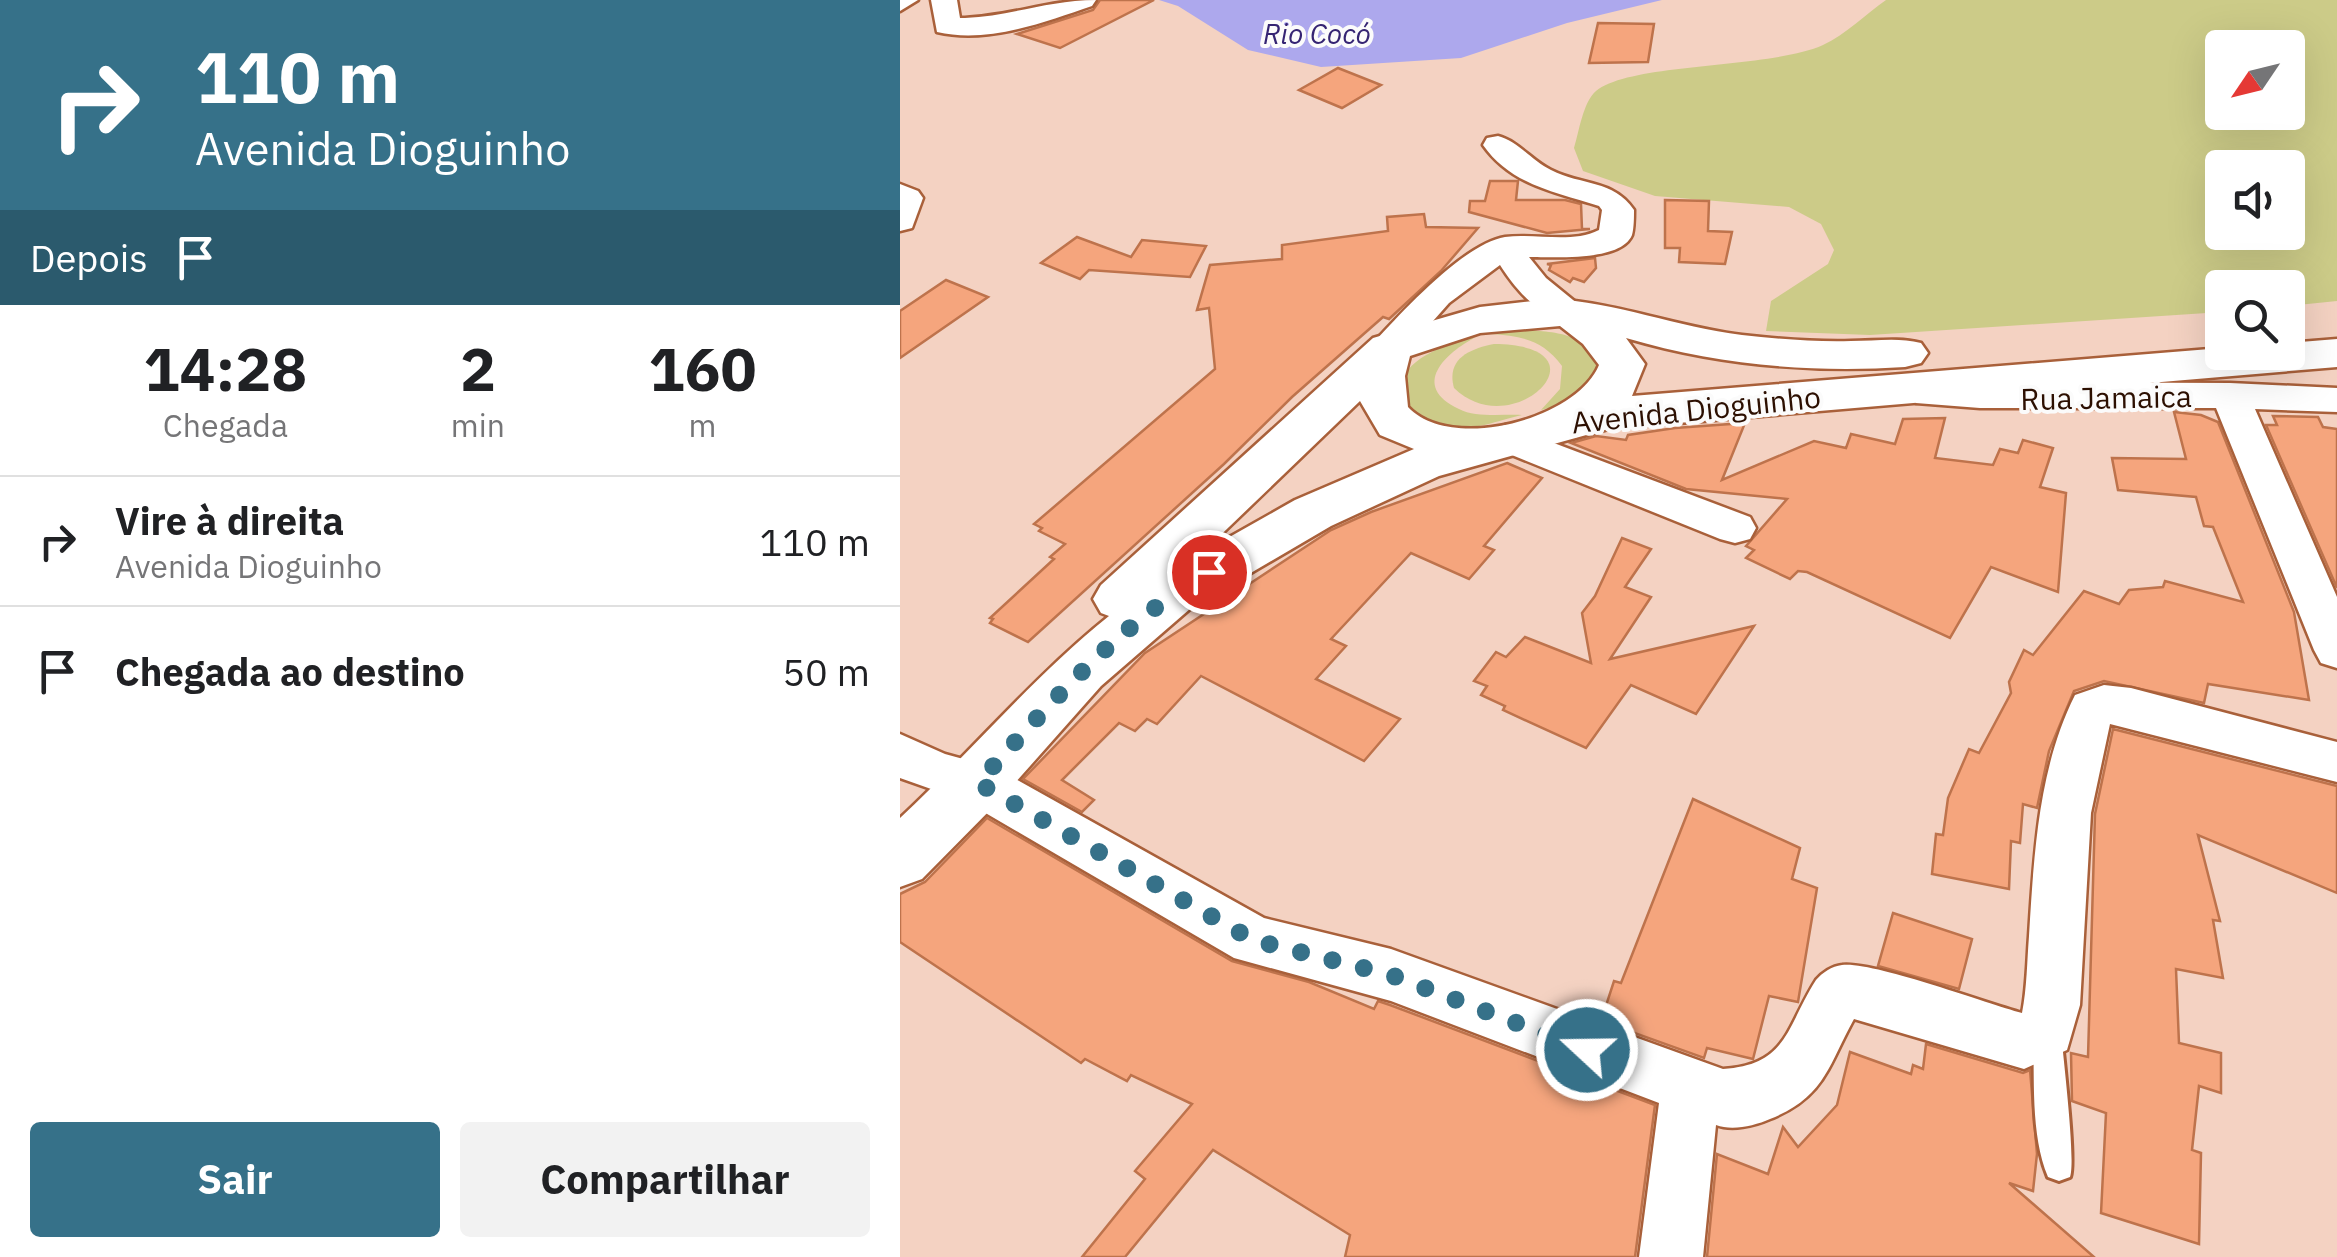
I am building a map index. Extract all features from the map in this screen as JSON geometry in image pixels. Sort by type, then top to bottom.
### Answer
[{"type":"main road","name":"Avenida Dioguinho","points":[[919,808],[1389,348],[1490,317],[1571,313],[1603,317],[1684,340],[1785,354],[1850,356],[2205,329]]},
{"type":"main road","points":[[1571,313],[1599,334],[1622,364],[1612,390],[1572,420]]},
{"type":"main road","points":[[2305,321],[2337,318]]},
{"type":"main road","points":[[1389,348],[1378,390],[1380,404],[1392,420],[1423,435],[1492,442]]},
{"type":"main road","name":"Avenida Dioguinho","points":[[919,808],[1172,594],[1263,540],[1365,488],[1492,442],[1572,420],[1664,406],[2337,353]]},
{"type":"street","points":[[944,0],[947,26],[963,27],[1028,18],[1083,0]]},
{"type":"street","points":[[1389,348],[1437,296],[1484,258],[1507,247],[1606,242],[1614,235],[1618,210],[1610,199],[1547,183],[1521,168],[1498,145]]},
{"type":"street","points":[[900,194],[907,198],[900,221]]},
{"type":"street","points":[[1507,247],[1531,285],[1571,313]]},
{"type":"street","name":"Rua Jamaica","points":[[1874,390],[2029,399],[2230,395],[2337,400]]},
{"type":"street","points":[[2230,395],[2337,650]]},
{"type":"street","points":[[1492,442],[1735,528]]},
{"type":"street","points":[[919,808],[1253,940],[1391,975],[1690,1088],[1723,1098],[1753,1098],[1781,1086],[1799,1070],[1832,1000],[1842,991],[1869,994],[2024,1041],[2047,1030],[2064,842],[2080,734],[2092,709],[2104,704],[2131,707],[2337,762]]},
{"type":"street","points":[[1671,1257],[1690,1088]]},
{"type":"lane","points":[[2047,1030],[2051,1110],[2059,1166]]},
{"type":"shaded area","points":[[1886,0],[2337,0],[2337,301],[2305,304],[2305,270],[2205,270],[2205,313],[1870,335],[1766,331],[1771,301],[1828,264],[1834,250],[1821,224],[1789,207],[1655,196],[1583,171],[1574,148],[1592,96],[1614,82],[1669,70],[1799,53],[1823,45]]},
{"type":"shaded area","points":[[1513,330],[1554,333],[1579,341],[1596,359],[1599,373],[1568,403],[1541,410],[1560,389],[1562,366],[1547,350],[1531,341],[1491,334]]},
{"type":"shaded area","points":[[1476,337],[1444,361],[1435,380],[1437,390],[1444,400],[1466,412],[1522,415],[1475,427],[1450,428],[1406,409],[1402,384],[1412,366],[1444,347]]},
{"type":"shaded area","points":[[1494,344],[1529,349],[1547,359],[1550,374],[1541,388],[1524,400],[1502,406],[1478,403],[1454,388],[1453,370],[1462,357]]},
{"type":"water","name":"Rio Cocó","points":[[1159,0],[1662,0],[1567,23],[1461,58],[1321,67],[1248,50],[1178,6]]},
{"type":"building","points":[[1100,0],[1154,0],[1060,48],[1017,34],[1093,10]]},
{"type":"building","points":[[1598,23],[1654,24],[1648,62],[1589,63]]},
{"type":"building","points":[[1338,68],[1381,85],[1342,108],[1299,90]]},
{"type":"building","points":[[1490,181],[1518,181],[1516,200],[1565,200],[1581,204],[1582,229],[1590,229],[1547,233],[1469,212],[1470,201],[1485,201]]},
{"type":"building","points":[[1665,200],[1709,201],[1708,231],[1732,232],[1725,264],[1679,262],[1680,248],[1665,248]]},
{"type":"building","points":[[1424,214],[1426,227],[1478,228],[1441,271],[1389,319],[1383,317],[1292,397],[1028,642],[990,623],[990,618],[1065,544],[1039,531],[1042,528],[1034,524],[1215,369],[1209,308],[1197,310],[1210,265],[1282,259],[1282,245],[1388,231],[1387,217]]},
{"type":"building","points":[[1077,237],[1131,257],[1142,240],[1206,246],[1190,277],[1089,270],[1080,279],[1041,263]]},
{"type":"building","points":[[1595,258],[1596,268],[1584,282],[1573,278],[1570,282],[1549,270],[1551,265],[1547,264]]},
{"type":"building","points":[[946,280],[988,297],[900,358],[900,311]]},
{"type":"building","points":[[2174,412],[2201,415],[2218,422],[2294,612],[2309,700],[2208,684],[2204,703],[2104,681],[2074,691],[2049,751],[2037,808],[2023,804],[2020,843],[2011,841],[2009,889],[1932,874],[1936,834],[1943,835],[1948,798],[1969,749],[1979,753],[2011,693],[2009,682],[2024,650],[2033,655],[2084,591],[2119,604],[2129,590],[2163,587],[2165,581],[2243,602],[2213,527],[2204,526],[2196,497],[2118,490],[2112,458],[2186,459]]},
{"type":"building","points":[[2273,416],[2318,417],[2323,427],[2337,429],[2337,588],[2266,425],[2277,425]]},
{"type":"building","points":[[1945,418],[1935,458],[1993,465],[2000,449],[2018,453],[2023,440],[2053,448],[2040,487],[2066,493],[2058,592],[1991,567],[1950,638],[1807,572],[1798,571],[1790,579],[1746,558],[1754,550],[1746,546],[1787,499],[1686,489],[1571,443],[1596,436],[1626,440],[1628,435],[1675,428],[1745,423],[1722,480],[1814,441],[1846,448],[1851,434],[1895,444],[1903,419]]},
{"type":"building","points":[[1507,463],[1542,478],[1484,546],[1494,550],[1469,579],[1411,553],[1331,639],[1346,646],[1316,679],[1400,719],[1364,761],[1201,676],[1157,724],[1147,719],[1135,731],[1119,723],[1062,780],[1094,800],[1082,812],[1023,779],[1145,653],[1331,530]]},
{"type":"building","points":[[1622,538],[1651,549],[1625,587],[1651,597],[1610,659],[1754,626],[1696,714],[1631,685],[1586,748],[1503,710],[1505,706],[1481,695],[1487,686],[1474,681],[1496,652],[1506,657],[1525,637],[1591,663],[1582,613],[1595,596]]},
{"type":"building","points":[[2113,729],[2337,786],[2337,893],[2198,835],[2220,921],[2213,920],[2223,978],[2176,969],[2179,1043],[2221,1053],[2221,1093],[2199,1086],[2192,1150],[2201,1153],[2199,1244],[2101,1213],[2106,1113],[2072,1101],[2071,1053],[2088,1057],[2095,814]]},
{"type":"building","points":[[1693,799],[1800,848],[1792,879],[1817,888],[1798,1002],[1769,996],[1753,1059],[1707,1048],[1704,1058],[1601,1021],[1614,981],[1621,983]]},
{"type":"building","points":[[987,818],[1232,961],[1309,982],[1374,1009],[1378,1001],[1390,1005],[1655,1105],[1635,1257],[1345,1257],[1350,1235],[1213,1150],[1125,1257],[1082,1257],[1145,1179],[1135,1171],[1192,1104],[1131,1075],[1127,1081],[1085,1059],[1081,1063],[900,942],[900,894],[925,882]]},
{"type":"building","points":[[1893,913],[1972,939],[1959,989],[1878,966]]},
{"type":"building","points":[[1926,1044],[2023,1073],[2030,1070],[2037,1154],[2033,1191],[2009,1183],[2094,1257],[1707,1257],[1717,1154],[1768,1174],[1783,1127],[1798,1147],[1837,1105],[1850,1052],[1911,1074],[1913,1065],[1923,1069]]},
{"type":"route","points":[[1209,572],[1172,594],[1118,636],[978,783],[1253,940],[1391,975],[1587,1050]]}]
